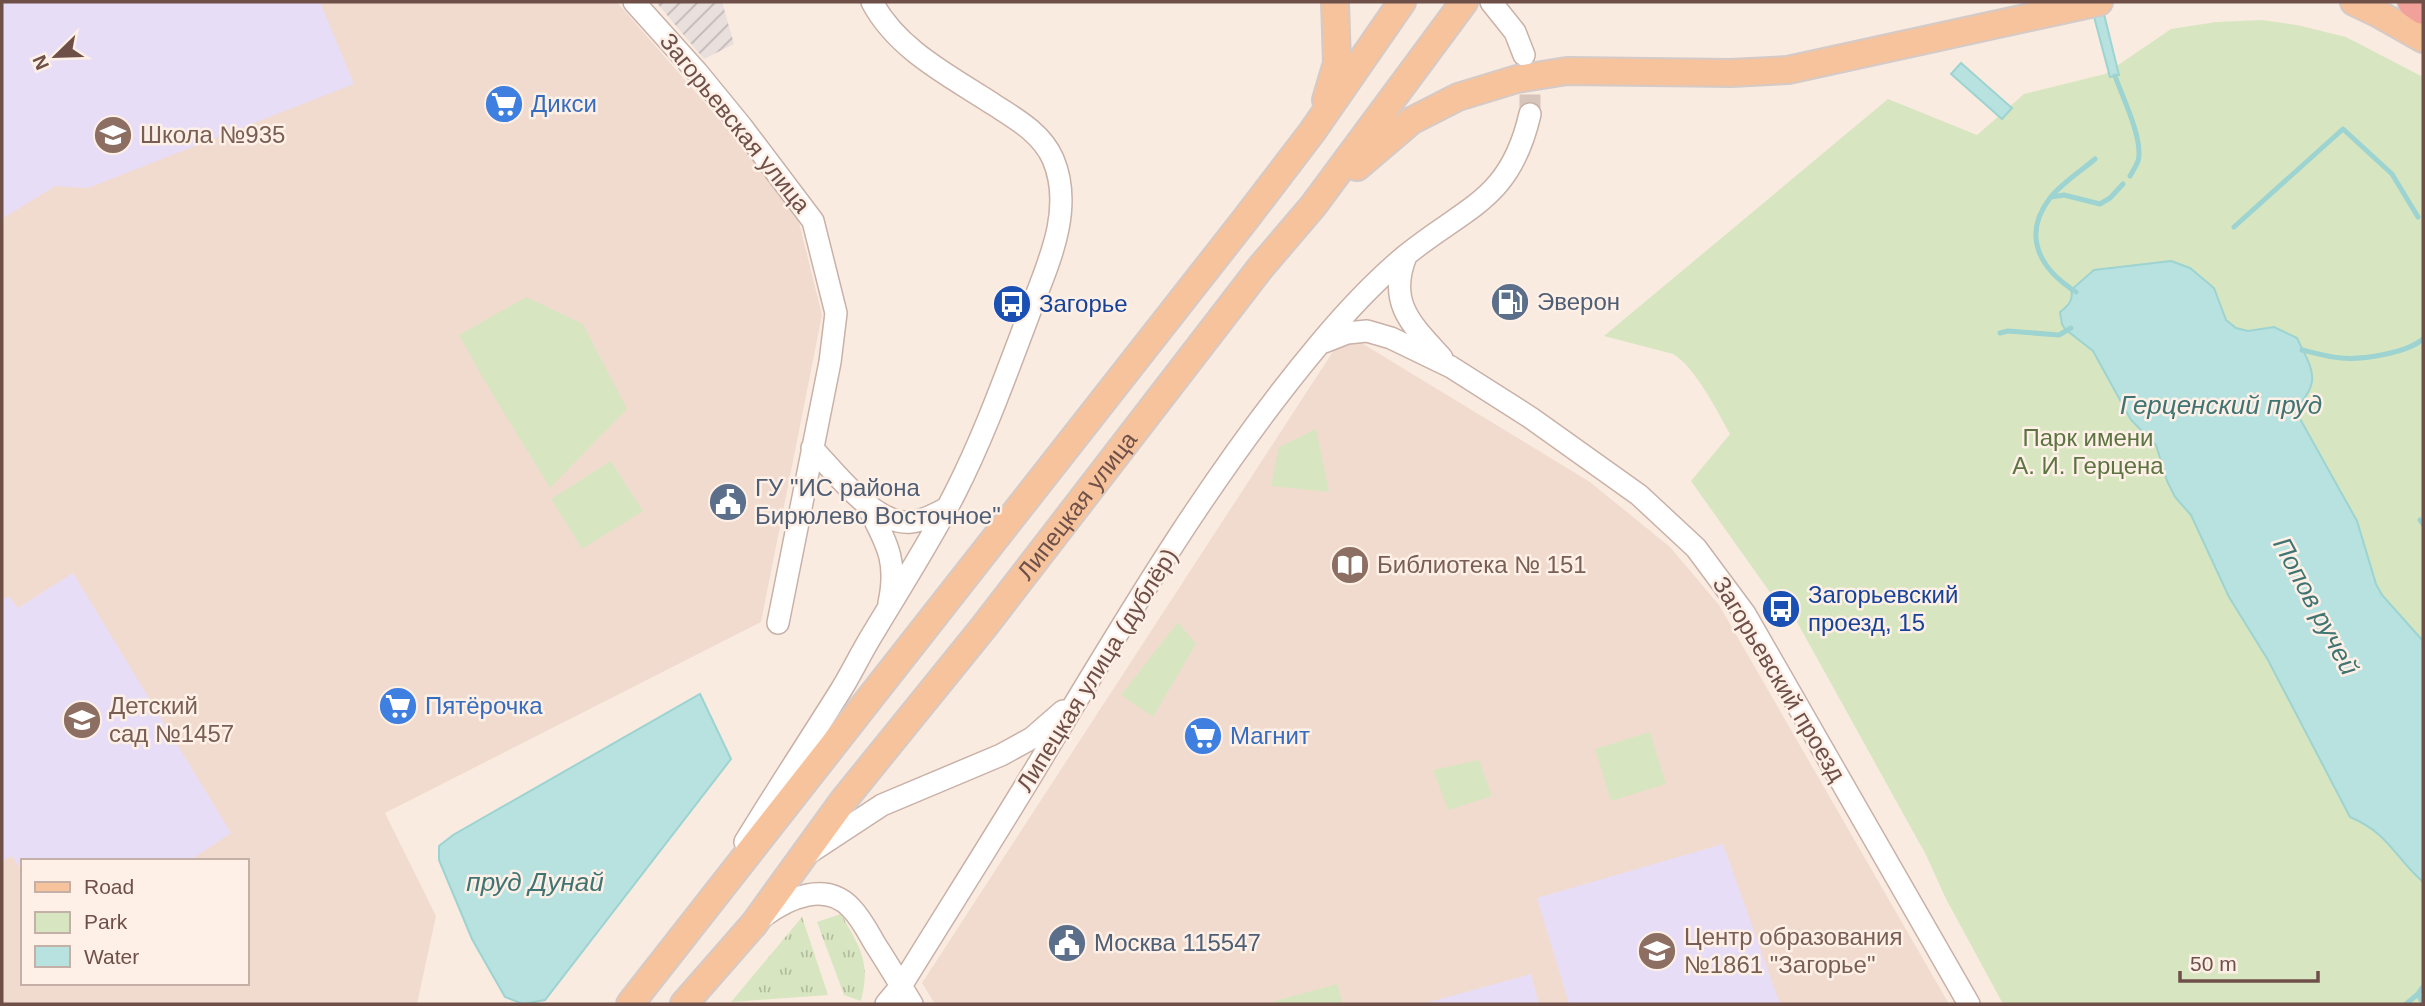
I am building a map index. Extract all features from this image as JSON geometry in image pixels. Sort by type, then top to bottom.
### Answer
[{"type":"highway","points":[[2413,2],[2423,9]]},
{"type":"main road","points":[[1312,132],[1327,96],[1336,63],[1335,2]]},
{"type":"main road","name":"Липецкая улица","points":[[630,1004],[1312,132],[1402,2]]},
{"type":"main road","name":"Липецкая улица","points":[[684,1004],[754,924],[843,801],[983,628],[1261,267],[1313,206],[1464,2]]},
{"type":"main road","points":[[1313,206],[1411,121],[1458,97],[1517,79],[1567,71],[1731,73],[1788,70],[2099,2]]},
{"type":"main road","points":[[2354,2],[2423,39]]},
{"type":"street","name":"Загорьевская улица","points":[[634,2],[742,127],[813,221],[836,313],[830,362],[778,623]]},
{"type":"street","points":[[704,911],[787,771],[841,689],[947,508],[987,425],[1057,239],[1060,181],[1052,158],[1040,138],[916,52],[881,19],[872,2]]},
{"type":"street","points":[[1491,2],[1515,32],[1524,55]]},
{"type":"street","name":"Липецкая улица (дублёр)","points":[[886,1004],[906,995],[1097,668],[1161,565],[1277,398],[1354,304],[1406,255],[1483,200],[1500,184],[1519,152],[1530,114]]},
{"type":"street","points":[[1406,255],[1398,274],[1402,305],[1411,325],[1451,367]]},
{"type":"street","points":[[1320,344],[1347,333],[1367,331],[1391,338],[1451,367]]},
{"type":"street","name":"Загорьевский проезд","points":[[1451,367],[1531,418],[1639,495],[1696,548],[1745,614],[1969,1004]]},
{"type":"street","points":[[813,448],[867,506],[887,518],[909,523],[947,508]]},
{"type":"street","points":[[867,506],[892,558],[893,582],[886,612]]},
{"type":"street","points":[[802,858],[881,805],[1001,755],[1032,738],[1065,709],[1097,668]]},
{"type":"street","points":[[754,924],[779,905],[800,896],[818,893],[839,899],[850,907],[906,995]]},
{"type":"shaded area","points":[[2,2],[617,2],[795,206],[822,315],[761,622],[385,813],[436,916],[417,1004],[2,1004]]},
{"type":"shaded area","name":"Школа №935","points":[[2,2],[320,2],[354,84],[88,188],[55,186],[2,219]]},
{"type":"shaded area","points":[[656,2],[722,2],[734,44],[704,59]]},
{"type":"shaded area","points":[[1345,333],[1590,482],[1670,547],[1719,605],[1949,1004],[935,1004],[922,983]]},
{"type":"shaded area","name":"Детский сад №1457","points":[[73,573],[231,833],[192,859],[21,859],[21,870],[12,856],[4,860],[2,600],[9,596],[18,608]]},
{"type":"shaded area","name":"Центр образования №1861 \"Загорье\"","points":[[1723,844],[1780,1004],[1569,1004],[1537,898]]},
{"type":"shaded area","points":[[1531,974],[1539,1004],[1422,1004]]},
{"type":"green space","name":"Парк имени А. И. Герцена","points":[[2262,20],[2346,37],[2423,77],[2423,1004],[2003,1004],[1946,899],[1926,855],[1797,622],[1780,595],[1774,598],[1691,481],[1730,434],[1712,402],[1690,369],[1673,354],[1604,336],[1888,99],[1977,135],[2024,94],[2105,74],[2171,29],[2216,22]]},
{"type":"green space","points":[[526,297],[583,324],[627,409],[550,488],[459,335]]},
{"type":"green space","points":[[1316,429],[1329,492],[1271,486],[1279,447]]},
{"type":"green space","points":[[611,461],[643,511],[582,549],[551,499]]},
{"type":"green space","points":[[1178,622],[1196,644],[1153,717],[1121,695]]},
{"type":"green space","points":[[1650,732],[1666,784],[1611,801],[1595,749]]},
{"type":"green space","points":[[1479,760],[1492,796],[1448,810],[1433,770]]},
{"type":"green space","points":[[841,914],[862,955],[865,975],[861,1001],[844,995],[817,922]]},
{"type":"green space","points":[[802,917],[828,995],[731,1002]]},
{"type":"green space","points":[[1337,984],[1343,1004],[1276,1004],[1275,1001]]},
{"type":"water","points":[[2103,10],[2119,75],[2110,77],[2093,13]]},
{"type":"water","points":[[1961,63],[2012,108],[2002,119],[1951,74]]},
{"type":"water","name":"Герценский пруд","points":[[2171,261],[2190,268],[2214,288],[2226,320],[2236,328],[2248,331],[2274,327],[2297,338],[2312,376],[2299,417],[2357,521],[2376,584],[2382,595],[2423,641],[2423,882],[2383,838],[2350,817],[2268,660],[2229,597],[2191,515],[2175,497],[2156,445],[2131,420],[2093,351],[2062,324],[2060,312],[2070,302],[2071,290],[2094,270]]},
{"type":"water","name":"пруд Дунай","points":[[700,694],[731,759],[545,1000],[523,1004],[505,997],[472,939],[439,860],[439,846],[453,835]]},
{"type":"waterway","points":[[2115,76],[2138,142],[2138,161],[2130,176]]},
{"type":"waterway","points":[[2234,227],[2343,129],[2392,174],[2418,217]]},
{"type":"waterway","name":"Попов ручей","points":[[2076,292],[2063,283],[2044,262],[2036,238],[2037,225],[2050,198],[2095,159]]},
{"type":"waterway","points":[[2051,197],[2064,195],[2100,204],[2123,184]]},
{"type":"waterway","points":[[2000,333],[2008,331],[2059,335],[2071,328]]},
{"type":"waterway","points":[[2302,350],[2336,357],[2360,358],[2396,352],[2423,339]]},
{"type":"waterway","points":[[2420,520],[2423,524]]},
{"type":"waterway","points":[[2422,988],[2418,994],[2423,1004]]},
{"type":"waterway","points":[[2406,1004],[2418,994]]},
{"type":"tunnel","points":[[1526,64],[1530,83],[1530,114]]},
{"type":"place","name":"Дикси","points":[[504,104]]},
{"type":"place","name":"Школа №935","points":[[113,135]]},
{"type":"place","name":"Эверон","points":[[1510,302]]},
{"type":"place","name":"Загорье","points":[[1012,304]]},
{"type":"place","name":"ГУ \"ИС района Бирюлево Восточное\"","points":[[728,502]]},
{"type":"place","name":"Библиотека № 151","points":[[1350,565]]},
{"type":"place","name":"Загорьевский проезд, 15","points":[[1781,609]]},
{"type":"place","name":"Пятёрочка","points":[[398,706]]},
{"type":"place","name":"Детский сад №1457","points":[[82,720]]},
{"type":"place","name":"Магнит","points":[[1203,736]]},
{"type":"place","name":"Москва 115547","points":[[1067,943]]},
{"type":"place","name":"Центр образования №1861 \"Загорье\"","points":[[1657,951]]}]
